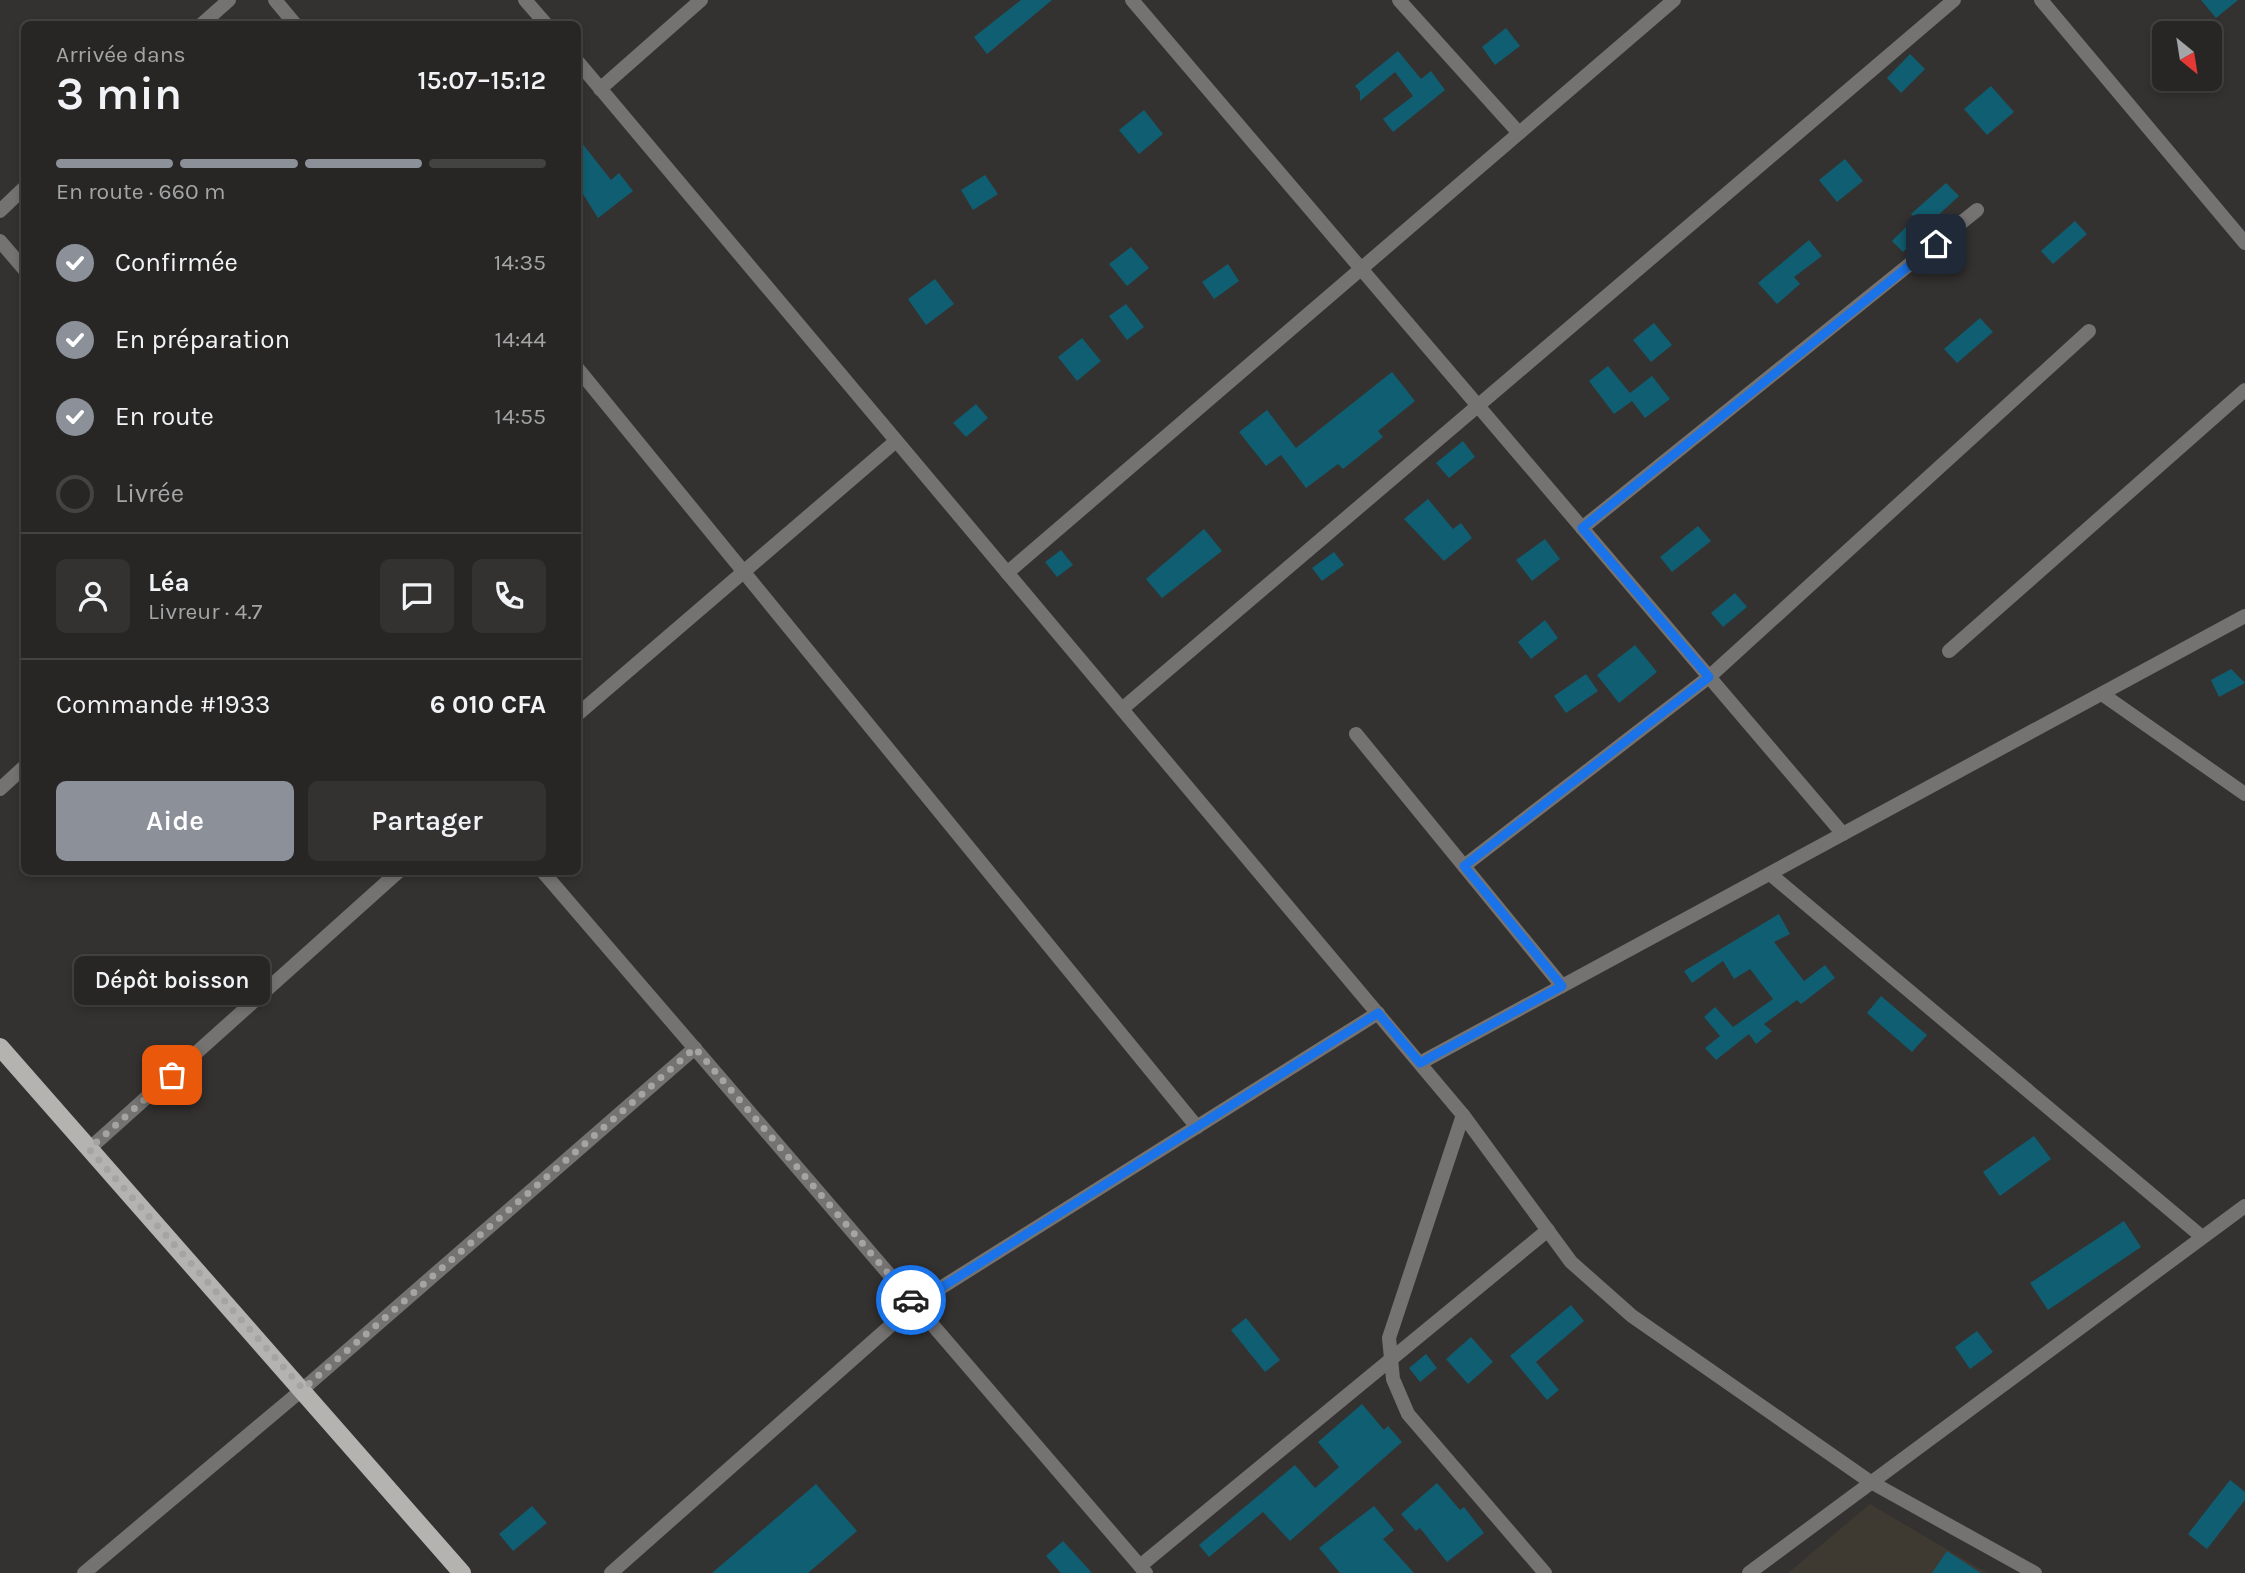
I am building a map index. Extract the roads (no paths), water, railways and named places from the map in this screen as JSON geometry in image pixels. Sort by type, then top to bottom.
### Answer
[{"type":"main road","points":[[0,1047],[462,1573]]},
{"type":"street","points":[[205,21],[229,0]]},
{"type":"street","points":[[275,0],[292,21]]},
{"type":"street","points":[[525,0],[543,21]]},
{"type":"street","points":[[600,89],[702,0]]},
{"type":"street","points":[[1132,0],[1843,834]]},
{"type":"street","points":[[1007,573],[1674,0]]},
{"type":"street","points":[[1122,709],[1954,0]]},
{"type":"street","points":[[2041,0],[2245,243]]},
{"type":"street","points":[[1403,1],[1519,133]]},
{"type":"street","points":[[581,66],[1420,1063],[1463,1115],[1571,1262],[1632,1316],[1869,1482],[2035,1573]]},
{"type":"street","points":[[0,211],[21,191]]},
{"type":"street","points":[[1582,528],[1978,210]]},
{"type":"street","points":[[0,241],[21,266]]},
{"type":"street","points":[[1464,866],[1709,677],[2089,331]]},
{"type":"street","points":[[581,373],[1197,1127]]},
{"type":"street","points":[[1949,651],[2245,390]]},
{"type":"street","points":[[581,711],[896,441]]},
{"type":"street","points":[[1420,1063],[2245,616]]},
{"type":"street","points":[[2102,694],[2245,794]]},
{"type":"street","points":[[1356,734],[1562,986]]},
{"type":"street","points":[[0,789],[21,770]]},
{"type":"street","points":[[1770,874],[2201,1236]]},
{"type":"street","points":[[89,1149],[395,875]]},
{"type":"street","points":[[546,875],[1143,1569],[1391,1356],[1548,1230]]},
{"type":"street","points":[[611,1573],[915,1304],[1378,1013]]},
{"type":"street","points":[[84,1573],[303,1389],[695,1048]]},
{"type":"street","points":[[1463,1115],[1389,1338],[1393,1379],[1408,1414],[1545,1573]]},
{"type":"street","points":[[1749,1573],[2245,1206]]},
{"type":"place","name":"Dépôt boisson","points":[[172,1075]]}]
